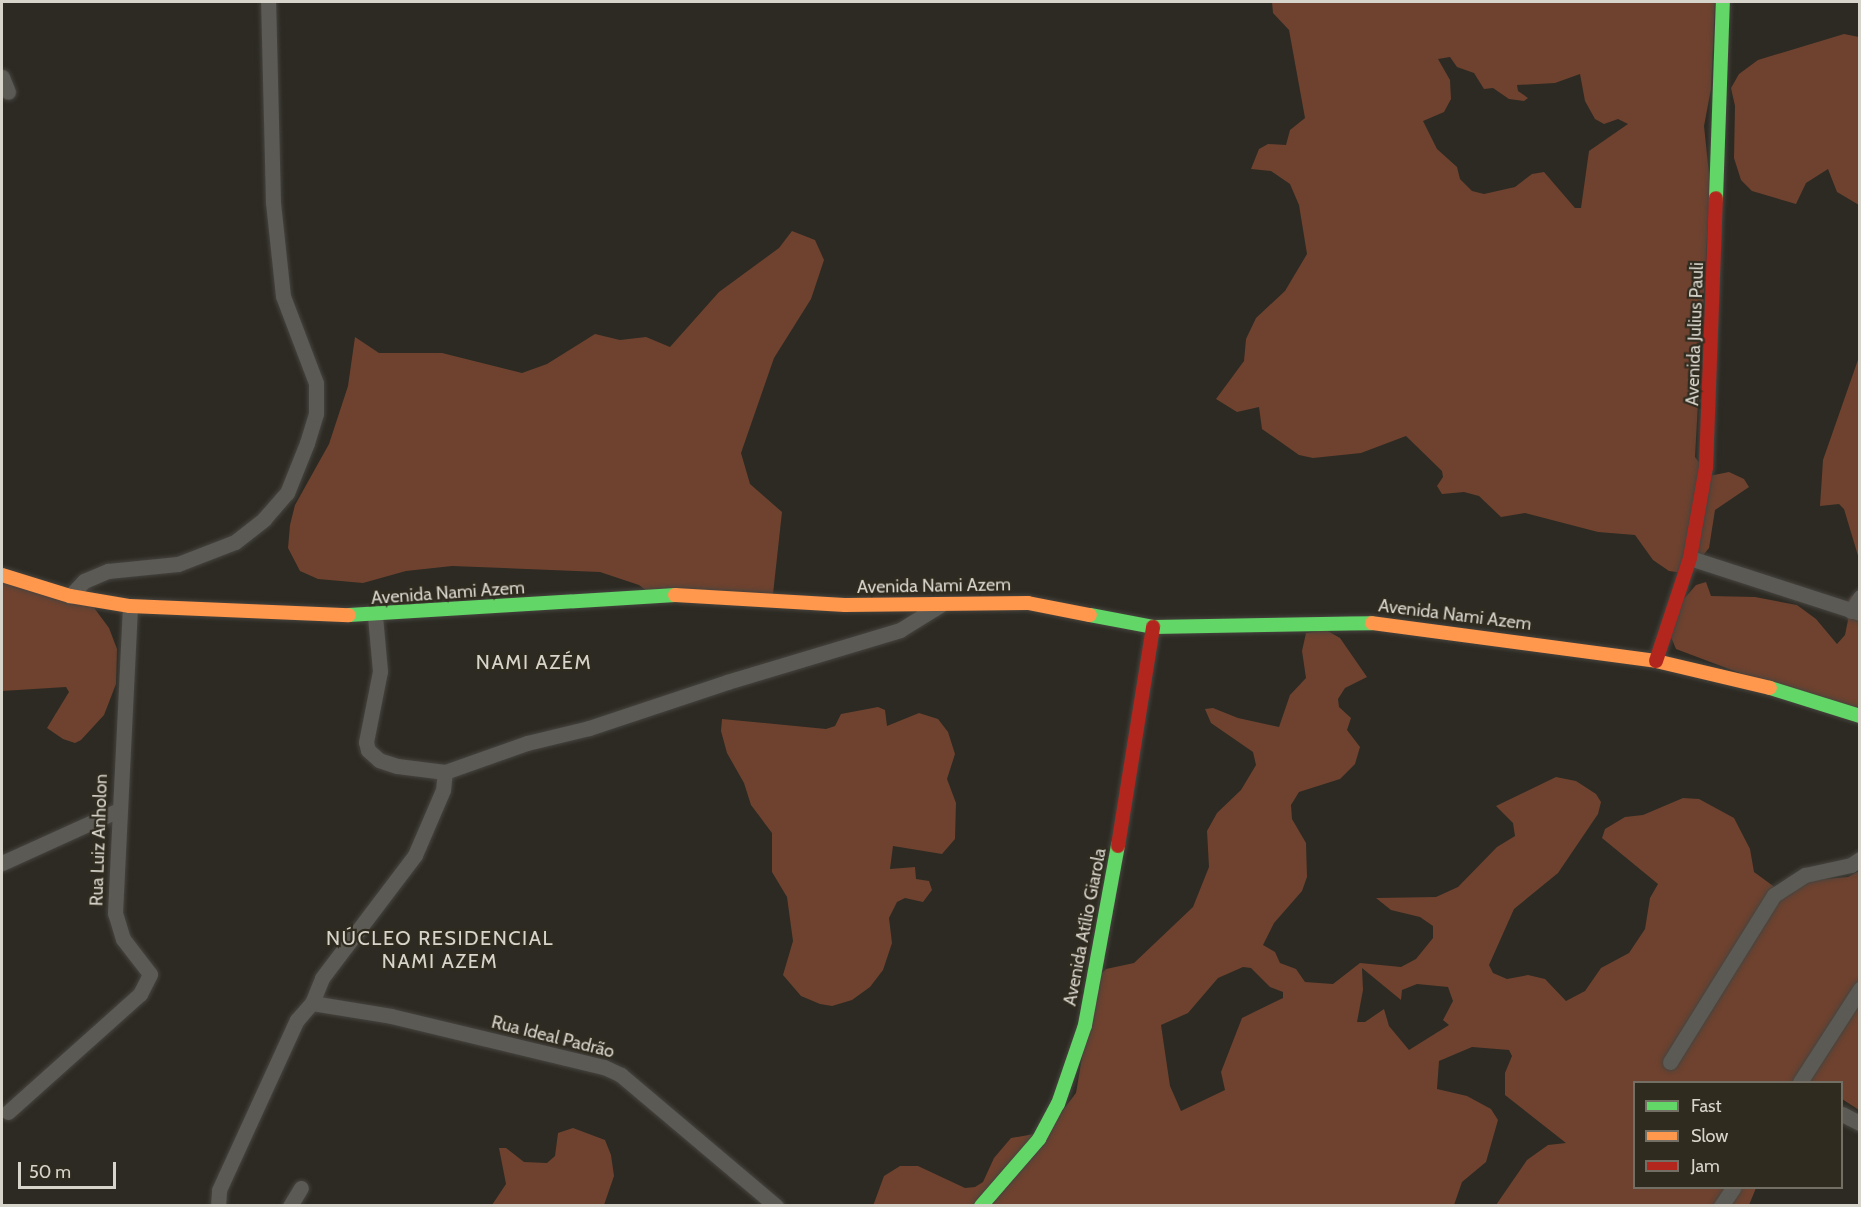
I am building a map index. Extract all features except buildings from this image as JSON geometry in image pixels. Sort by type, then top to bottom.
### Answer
[{"type":"street","points":[[70,597],[84,581],[108,571],[178,564],[235,542],[264,519],[287,493],[307,442],[316,414],[316,383],[283,296],[273,202],[268,2]]},
{"type":"street","name":"Avenida Julius Pauli","points":[[1656,661],[1690,558],[1706,467],[1711,403],[1724,2]]},
{"type":"street","points":[[2,77],[8,92]]},
{"type":"street","points":[[1690,558],[1855,612],[1860,597]]},
{"type":"street","name":"Avenida Nami Azem","points":[[2,575],[70,597],[130,606],[375,616],[676,595],[845,605],[1028,603],[1153,627],[1381,623],[1656,661],[1756,684],[1860,716]]},
{"type":"street","points":[[375,616],[380,671],[366,742],[368,750],[379,760],[397,766],[445,772],[527,743],[589,728],[727,681],[900,630],[942,604]]},
{"type":"street","name":"Rua Luiz Anholon","points":[[8,1112],[147,985],[150,974],[123,939],[115,913],[130,606]]},
{"type":"street","name":"Avenida Atílio Giarola","points":[[981,1206],[1039,1139],[1058,1104],[1085,1025],[1136,751],[1153,627]]},
{"type":"street","points":[[218,1206],[219,1190],[273,1067],[297,1020],[312,1003],[322,978],[415,855],[433,819],[445,772]]},
{"type":"street","points":[[2,863],[119,810]]},
{"type":"street","points":[[1670,1062],[1774,895],[1805,875],[1851,865],[1860,859]]},
{"type":"street","points":[[1801,1081],[1860,989]]},
{"type":"street","name":"Rua Ideal Padrão","points":[[312,1003],[391,1016],[604,1067],[621,1075],[776,1206]]},
{"type":"street","points":[[1843,1114],[1860,1123]]},
{"type":"street","points":[[290,1206],[301,1188]]},
{"type":"street","points":[[1721,1206],[1732,1189]]},
{"type":"shaded area","points":[[1272,2],[1715,2],[1711,89],[1704,126],[1710,183],[1695,457],[1709,476],[1729,472],[1744,479],[1749,487],[1715,510],[1709,548],[1692,569],[1683,573],[1669,571],[1653,560],[1635,535],[1598,532],[1525,513],[1501,517],[1479,496],[1464,492],[1442,494],[1437,486],[1443,477],[1442,471],[1406,436],[1361,453],[1313,458],[1299,455],[1262,429],[1259,407],[1237,412],[1216,399],[1244,361],[1246,339],[1256,318],[1285,291],[1307,254],[1299,205],[1290,184],[1271,171],[1251,169],[1259,149],[1268,144],[1286,145],[1290,130],[1305,118],[1289,30],[1273,13]],"holes":[[[1450,57],[1457,67],[1474,73],[1484,89],[1493,88],[1509,99],[1524,101],[1528,98],[1518,91],[1517,85],[1555,83],[1580,74],[1585,101],[1595,119],[1604,124],[1618,119],[1628,124],[1589,151],[1581,208],[1575,208],[1544,172],[1532,174],[1515,187],[1484,194],[1472,191],[1460,179],[1457,167],[1437,149],[1423,121],[1444,112],[1451,99],[1450,80],[1438,59]]]},
{"type":"shaded area","points":[[1844,34],[1859,37],[1859,205],[1837,192],[1828,169],[1806,183],[1796,204],[1752,191],[1741,180],[1734,158],[1735,106],[1731,88],[1739,74],[1758,60]]},
{"type":"shaded area","points":[[792,231],[815,240],[824,260],[811,299],[774,358],[741,453],[750,484],[782,512],[773,594],[657,599],[639,585],[600,572],[452,566],[406,571],[363,583],[318,579],[300,571],[288,548],[290,525],[295,505],[329,444],[348,386],[355,337],[379,353],[442,353],[522,373],[547,364],[595,334],[620,340],[646,337],[670,347],[719,292],[779,248]]},
{"type":"shaded area","points":[[1859,357],[1860,559],[1844,509],[1839,504],[1820,506],[1823,460]]},
{"type":"shaded area","points":[[2,581],[92,605],[109,628],[117,649],[116,684],[104,715],[81,740],[75,743],[63,739],[47,728],[69,692],[66,687],[2,691]]},
{"type":"shaded area","points":[[1706,582],[1711,596],[1755,597],[1797,605],[1816,619],[1837,644],[1845,635],[1848,620],[1843,608],[1851,596],[1859,593],[1859,711],[1787,691],[1676,649],[1671,637],[1683,600],[1696,585]]},
{"type":"shaded area","points":[[1326,630],[1340,638],[1367,677],[1345,688],[1338,699],[1339,707],[1351,718],[1347,730],[1360,747],[1355,764],[1340,779],[1299,792],[1291,805],[1292,819],[1306,843],[1307,877],[1302,891],[1274,923],[1263,945],[1275,952],[1280,963],[1296,969],[1305,982],[1333,984],[1360,963],[1401,967],[1416,959],[1433,938],[1433,926],[1420,917],[1391,910],[1376,898],[1436,897],[1458,887],[1497,847],[1515,836],[1513,823],[1496,806],[1556,777],[1576,781],[1596,794],[1601,802],[1598,814],[1558,873],[1514,909],[1489,965],[1493,973],[1507,979],[1528,975],[1545,979],[1566,1001],[1585,991],[1601,968],[1629,953],[1645,929],[1650,898],[1658,884],[1602,838],[1605,829],[1625,817],[1643,815],[1683,798],[1699,799],[1734,818],[1750,849],[1754,872],[1784,894],[1814,880],[1848,877],[1859,871],[1859,1110],[1843,1100],[1843,1081],[1633,1081],[1633,1189],[1756,1189],[1749,1205],[1496,1205],[1527,1160],[1548,1145],[1566,1143],[1505,1095],[1505,1073],[1512,1056],[1509,1050],[1472,1047],[1439,1061],[1437,1089],[1467,1096],[1491,1109],[1498,1120],[1486,1162],[1462,1182],[1454,1205],[873,1206],[884,1176],[900,1166],[918,1166],[965,1188],[975,1187],[983,1182],[994,1158],[1011,1138],[1040,1133],[1056,1119],[1076,1093],[1095,980],[1106,969],[1134,963],[1193,907],[1209,867],[1207,831],[1217,813],[1241,790],[1256,765],[1253,752],[1211,723],[1205,709],[1213,708],[1238,718],[1279,727],[1290,695],[1306,678],[1302,651],[1306,633]],"holes":[[[1243,967],[1251,968],[1270,987],[1283,992],[1283,998],[1242,1018],[1221,1072],[1225,1090],[1181,1111],[1170,1086],[1161,1025],[1188,1013],[1218,978]],[[1362,968],[1401,1000],[1402,990],[1417,984],[1448,987],[1453,1001],[1443,1020],[1449,1025],[1409,1050],[1389,1026],[1384,1009],[1365,1022],[1357,1022],[1363,990]]]},
{"type":"shaded area","points":[[878,707],[885,710],[887,726],[919,713],[938,719],[948,732],[955,754],[947,779],[956,803],[955,839],[942,854],[893,846],[890,869],[915,867],[916,879],[929,881],[932,890],[923,902],[905,898],[897,902],[889,918],[892,943],[883,970],[870,987],[852,1000],[832,1006],[820,1004],[801,996],[783,975],[793,941],[787,897],[772,872],[772,833],[751,805],[744,783],[727,753],[721,731],[722,719],[826,729],[835,726],[841,714]]},
{"type":"shaded area","points":[[573,1128],[605,1140],[611,1155],[614,1176],[604,1205],[492,1205],[506,1184],[499,1148],[506,1148],[524,1162],[547,1163],[555,1156],[558,1133]]},
{"type":"traffic: fast","points":[[1716,198],[1723,2]]},
{"type":"traffic: fast","points":[[349,615],[675,595]]},
{"type":"traffic: fast","points":[[1090,615],[1153,627],[1372,623]]},
{"type":"traffic: fast","points":[[1770,688],[1860,716]]},
{"type":"traffic: fast","points":[[981,1206],[1039,1139],[1058,1104],[1085,1025],[1118,846]]},
{"type":"traffic: slow","points":[[2,575],[70,596],[130,606],[349,615]]},
{"type":"traffic: slow","points":[[675,595],[845,605],[1028,603],[1090,615]]},
{"type":"traffic: slow","points":[[1372,623],[1656,661],[1770,688]]},
{"type":"traffic: jam","points":[[1656,661],[1690,558],[1706,467],[1716,198]]},
{"type":"traffic: jam","points":[[1118,846],[1153,627]]},
{"type":"district","name":"NAMI AZÉM","points":[[534,662]]},
{"type":"district","name":"NÚCLEO RESIDENCIAL NAMI AZEM","points":[[440,950]]}]
